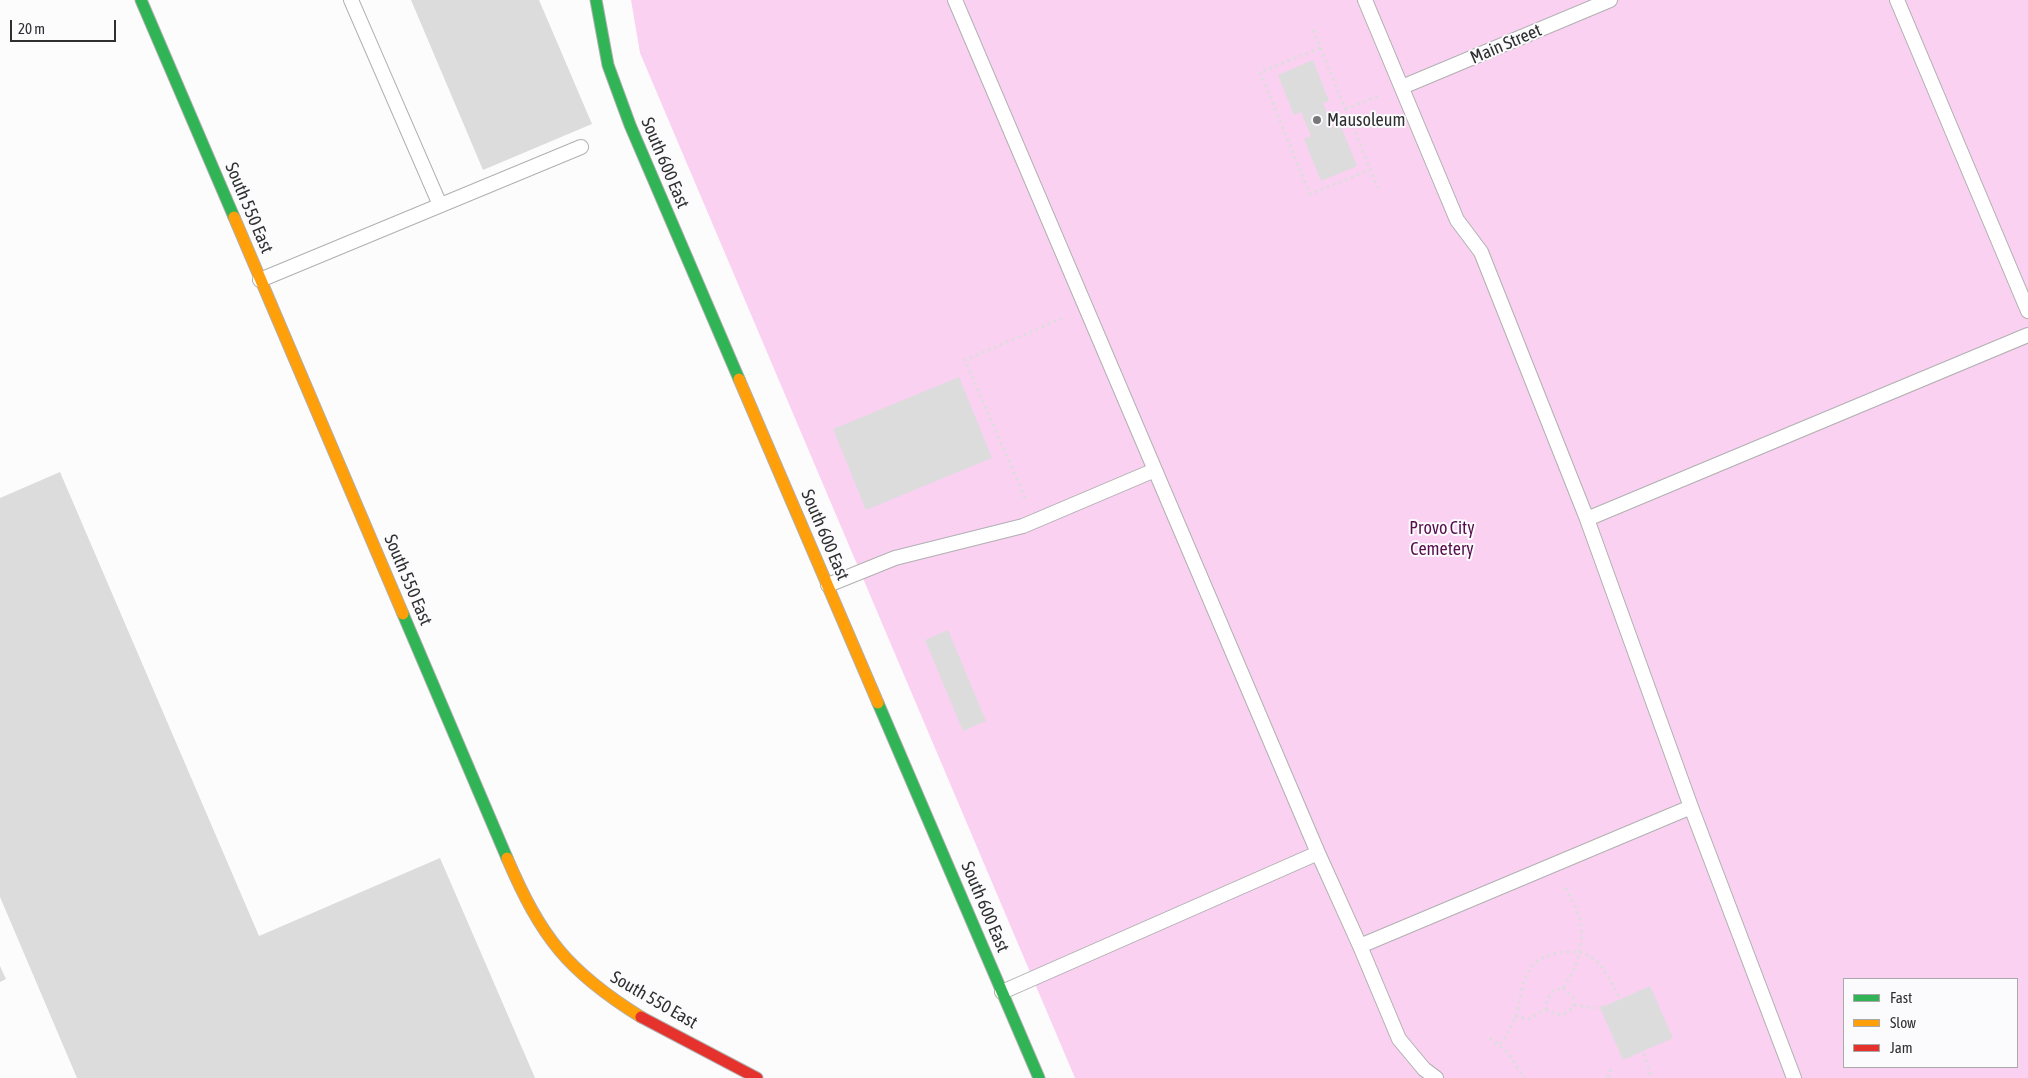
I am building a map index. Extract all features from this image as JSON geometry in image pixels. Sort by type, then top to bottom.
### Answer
[{"type":"street","name":"South 550 East","points":[[141,0],[517,882],[549,941],[580,974],[612,1000],[757,1078]]},
{"type":"street","name":"South 600 East","points":[[596,0],[608,65],[630,125],[1039,1078]]},
{"type":"lane","points":[[351,0],[440,205]]},
{"type":"lane","points":[[955,0],[1399,1039],[1424,1069],[1436,1078]]},
{"type":"lane","points":[[1365,0],[1457,220],[1482,252],[1587,519],[1691,807],[1794,1078]]},
{"type":"lane","name":"Main Street","points":[[1402,87],[1610,0]]},
{"type":"lane","points":[[1897,0],[2028,311]]},
{"type":"lane","points":[[260,280],[581,147]]},
{"type":"lane","points":[[1587,519],[2028,335]]},
{"type":"lane","points":[[828,586],[895,558],[1034,521],[1155,470]]},
{"type":"lane","points":[[1360,946],[1691,807]]},
{"type":"lane","points":[[1002,992],[1318,853]]},
{"type":"path","points":[[1313,30],[1378,188]]},
{"type":"path","points":[[1320,48],[1260,72],[1310,194],[1370,170]]},
{"type":"path","points":[[1345,109],[1402,87]]},
{"type":"path","points":[[1034,521],[965,360],[1086,308]]},
{"type":"path","points":[[1546,1010],[1547,1000],[1553,991],[1563,988],[1570,980],[1579,953],[1581,939],[1580,920],[1555,863]]},
{"type":"path","points":[[1500,1044],[1515,1017],[1527,974],[1536,962],[1552,954],[1579,953],[1592,958],[1602,968],[1646,1059],[1650,1078]]},
{"type":"path","points":[[1515,1017],[1529,1019],[1546,1010],[1561,1015],[1569,1012],[1574,1005],[1573,996],[1563,988]]},
{"type":"path","points":[[1574,1005],[1595,1008],[1621,1004]]},
{"type":"path","points":[[1490,1038],[1500,1044],[1518,1065],[1524,1078]]},
{"type":"path","points":[[1608,1078],[1611,1068]]},
{"type":"green space","name":"Provo City Cemetery","points":[[631,0],[2028,0],[2028,1078],[1075,1078],[640,53]]},
{"type":"building","points":[[411,0],[539,0],[592,124],[483,170]]},
{"type":"building","name":"Mausoleum","points":[[1313,60],[1329,101],[1323,103],[1333,127],[1340,124],[1357,166],[1321,181],[1304,139],[1311,136],[1301,112],[1294,115],[1278,75]]},
{"type":"building","points":[[959,377],[992,458],[866,510],[833,429]]},
{"type":"building","points":[[60,472],[259,936],[440,858],[535,1078],[77,1078],[0,897],[0,498]]},
{"type":"building","points":[[948,630],[986,721],[963,731],[925,640]]},
{"type":"building","points":[[0,966],[6,979],[0,982]]},
{"type":"building","points":[[1650,986],[1673,1038],[1623,1060],[1600,1008]]},
{"type":"traffic: fast","points":[[141,0],[234,217]]},
{"type":"traffic: fast","points":[[596,0],[608,65],[630,125],[739,379]]},
{"type":"traffic: fast","points":[[403,614],[507,858]]},
{"type":"traffic: fast","points":[[878,703],[1039,1078]]},
{"type":"traffic: slow","points":[[234,217],[403,614]]},
{"type":"traffic: slow","points":[[739,379],[878,703]]},
{"type":"traffic: slow","points":[[507,858],[532,910],[559,950],[594,984],[641,1017]]},
{"type":"traffic: jam","points":[[641,1017],[757,1078]]},
{"type":"place","name":"Mausoleum","points":[[1317,120]]}]
